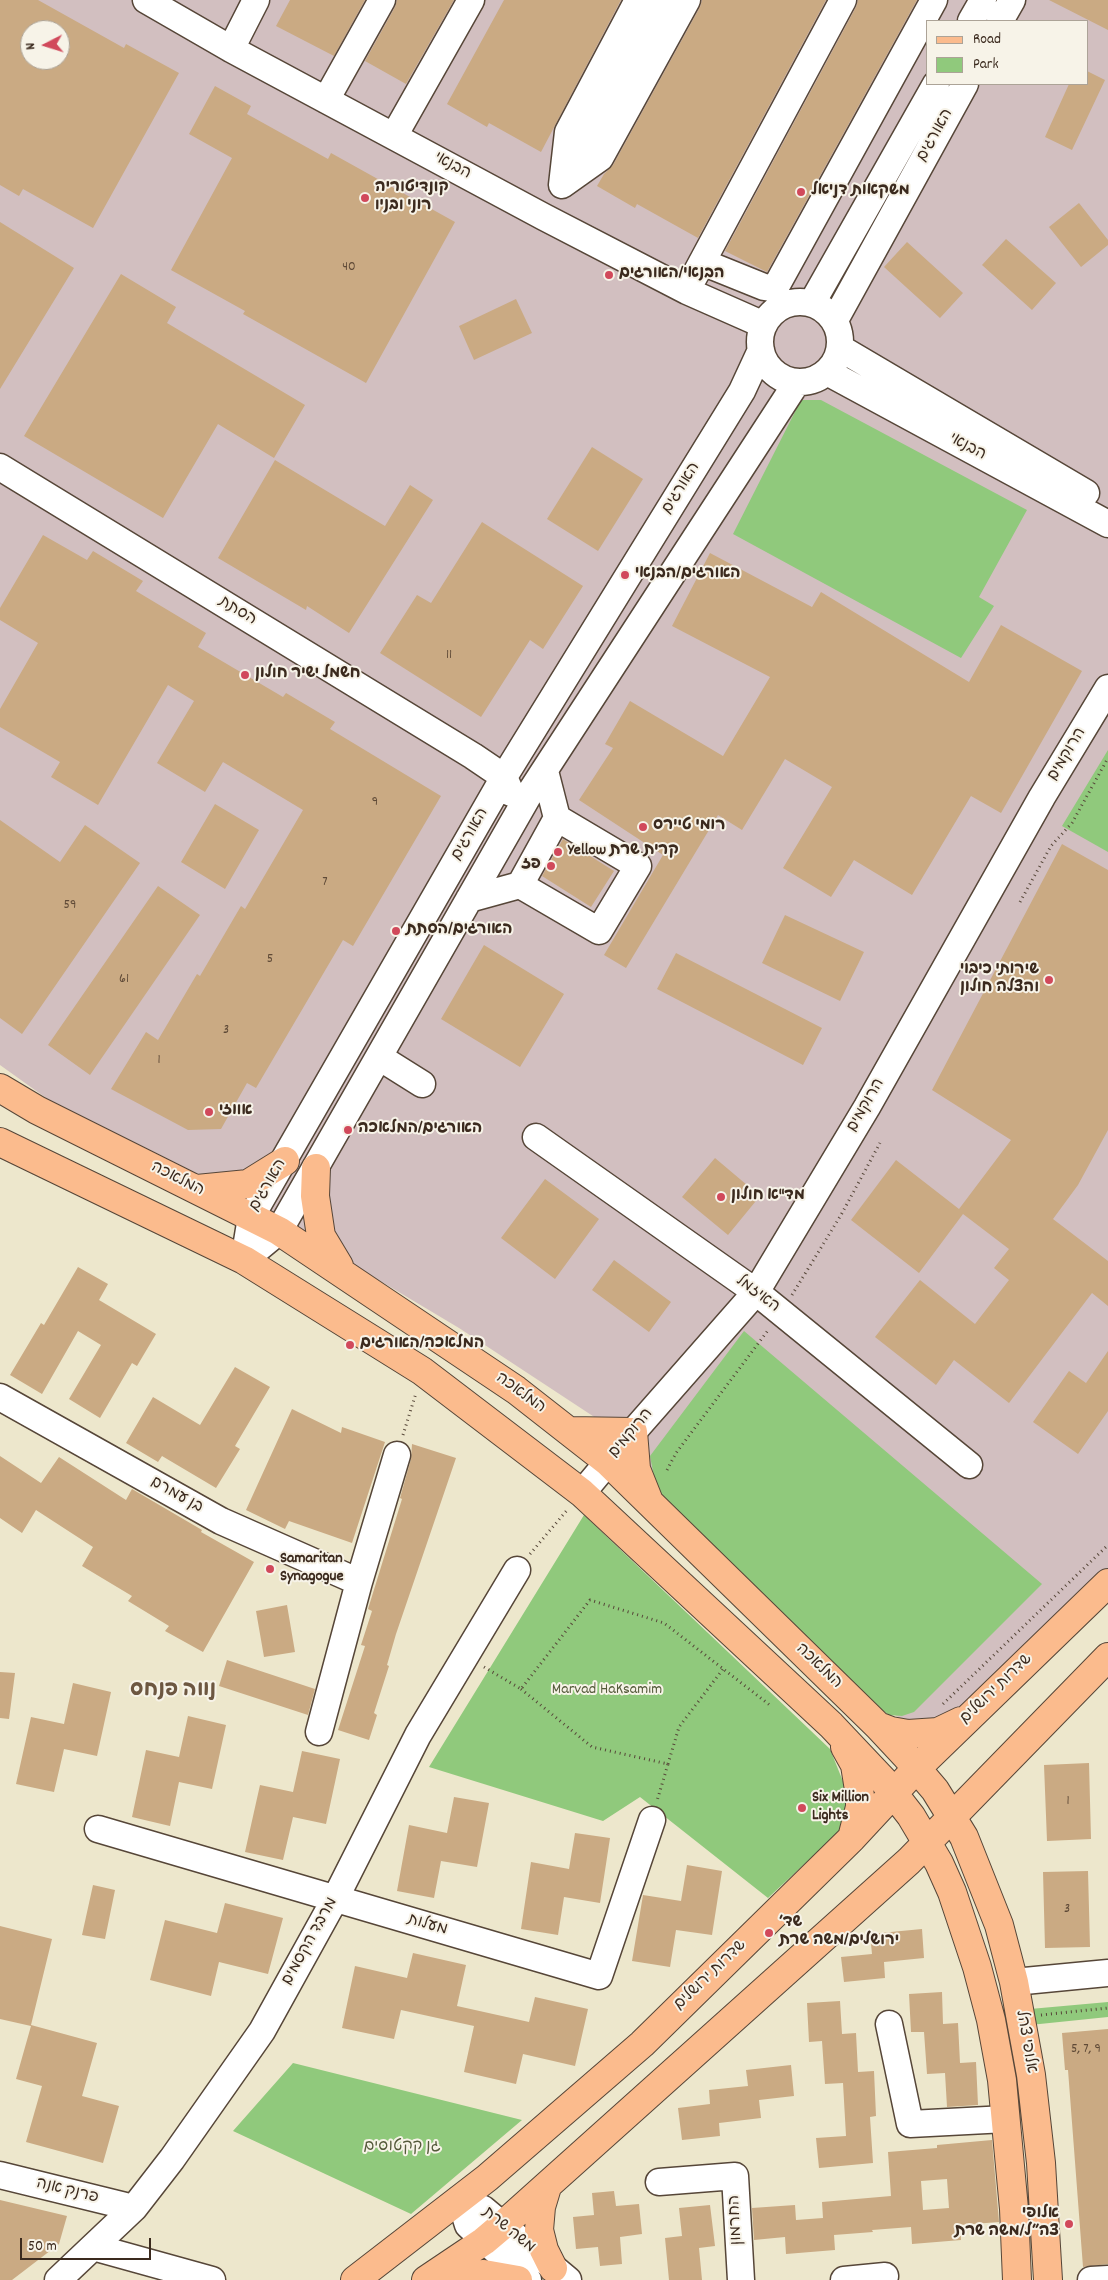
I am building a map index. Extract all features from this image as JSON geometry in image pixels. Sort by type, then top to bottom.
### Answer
[{"type":"main road","name":"המלאכה","points":[[0,1088],[37,1110],[279,1231],[516,1390],[570,1431],[608,1462],[878,1726],[935,1790],[951,1815]]},
{"type":"main road","name":"המלאכה","points":[[0,1142],[244,1260],[422,1371],[491,1422],[582,1493],[831,1725],[893,1792],[927,1842]]},
{"type":"main road","points":[[197,1189],[248,1184],[285,1161]]},
{"type":"main road","points":[[316,1168],[316,1196],[321,1236],[342,1272]]},
{"type":"main road","points":[[570,1431],[633,1432],[636,1469],[649,1503]]},
{"type":"main road","name":"שדרות ירושלים","points":[[355,2280],[460,2199],[642,2044],[851,1839],[916,1769],[1108,1583]]},
{"type":"main road","points":[[427,2280],[494,2233],[547,2187],[909,1861],[951,1815],[1108,1656]]},
{"type":"main road","points":[[878,1726],[908,1734],[938,1732],[969,1717]]},
{"type":"main road","points":[[831,1725],[854,1765],[858,1780],[860,1807],[851,1839]]},
{"type":"main road","name":"אלופי צהל","points":[[951,1815],[964,1836],[982,1881],[998,1925],[1014,1982],[1031,2075],[1040,2154],[1048,2280]]},
{"type":"main road","name":"אלופי צהל","points":[[927,1842],[952,1892],[976,1967],[997,2054],[1006,2119],[1014,2208],[1017,2280]]},
{"type":"main road","points":[[547,2187],[541,2207],[539,2230],[544,2250],[561,2274]]},
{"type":"main road","points":[[427,2280],[484,2274],[518,2280]]},
{"type":"street","name":"הבנאי","points":[[146,0],[231,49],[544,217],[687,291],[764,325]]},
{"type":"street","points":[[231,49],[256,0]]},
{"type":"street","points":[[326,100],[382,0]]},
{"type":"street","points":[[394,136],[471,0]]},
{"type":"street","points":[[562,185],[568,132],[638,0]]},
{"type":"street","points":[[544,217],[664,0]]},
{"type":"street","points":[[562,185],[600,158],[688,0]]},
{"type":"street","points":[[687,291],[843,0]]},
{"type":"street","points":[[702,262],[764,287],[771,288],[778,283],[934,0]]},
{"type":"street","points":[[972,20],[983,0]]},
{"type":"street","points":[[1001,20],[1012,0]]},
{"type":"street","name":"האורגים","points":[[812,303],[935,85]]},
{"type":"street","name":"האורגים","points":[[834,320],[964,85]]},
{"type":"street","points":[[798,301],[812,303],[825,309],[834,320],[840,333],[840,348],[836,361],[826,372],[808,382],[797,382],[784,379],[774,372],[766,362],[761,350],[760,337],[764,325],[772,313],[784,305],[798,301]]},
{"type":"street","points":[[731,311],[744,340],[746,358],[742,391]]},
{"type":"street","name":"הבנאי","points":[[840,348],[1108,506]]},
{"type":"street","name":"האורגים","points":[[244,1260],[251,1217],[499,787],[742,391],[761,350]]},
{"type":"street","name":"הבנאי","points":[[826,372],[1108,524]]},
{"type":"street","name":"האורגים","points":[[244,1260],[279,1231],[469,899],[545,771],[797,382]]},
{"type":"street","name":"הסתת","points":[[0,467],[473,756],[499,787]]},
{"type":"street","name":"הרוקמים","points":[[582,1493],[756,1292],[867,1107],[1042,797],[1108,688]]},
{"type":"street","points":[[520,885],[557,818],[545,771]]},
{"type":"street","points":[[499,787],[511,790],[513,824]]},
{"type":"street","points":[[469,899],[520,885],[599,931],[638,866],[557,818]]},
{"type":"street","points":[[378,1058],[422,1084]]},
{"type":"street","points":[[0,1074],[50,1105],[80,1130]]},
{"type":"street","name":"האיזמל","points":[[536,1137],[756,1292],[969,1465]]},
{"type":"street","name":"בן עמרם","points":[[0,1396],[221,1521],[359,1582]]},
{"type":"street","points":[[319,1732],[359,1582],[397,1455]]},
{"type":"street","name":"מרבד הקסמים","points":[[58,2280],[134,2208],[172,2159],[262,2031],[335,1899],[418,1735],[517,1570]]},
{"type":"street","name":"מעלות","points":[[98,1829],[599,1976],[652,1820]]},
{"type":"street","points":[[1014,1982],[1108,1973]]},
{"type":"street","points":[[889,2024],[910,2124],[1006,2119]]},
{"type":"street","name":"פרנק אנה","points":[[0,2175],[134,2208]]},
{"type":"street","name":"החרמון","points":[[659,2182],[735,2176],[741,2280]]},
{"type":"street","name":"משה שרת","points":[[460,2199],[483,2209],[494,2233],[528,2280]]},
{"type":"street","name":"משה שרת","points":[[494,2233],[561,2274]]},
{"type":"street","points":[[93,2247],[212,2280]]},
{"type":"street","points":[[844,2280],[885,2276]]},
{"type":"street","points":[[1092,2280],[1108,2279]]},
{"type":"path","points":[[1020,902],[1051,846],[1072,823],[1108,758]]},
{"type":"path","points":[[667,1470],[676,1453],[781,1313],[841,1216],[880,1143]]},
{"type":"path","points":[[397,1455],[422,1371]]},
{"type":"path","points":[[517,1570],[582,1493]]},
{"type":"path","name":"שדרות ירושלים","points":[[922,1733],[931,1715],[1108,1545]]},
{"type":"path","points":[[521,1689],[590,1600],[664,1622],[771,1706]]},
{"type":"path","points":[[466,1655],[521,1689],[592,1747],[668,1764]]},
{"type":"path","points":[[652,1820],[680,1727],[723,1669]]},
{"type":"path","points":[[1021,2017],[1108,2008]]},
{"type":"shaded area","points":[[0,0],[1108,0],[1108,1569],[963,1709],[944,1719],[906,1722],[895,1715],[608,1426],[459,1328],[273,1217],[88,1128],[0,1065]]},
{"type":"green space","points":[[801,400],[821,400],[1027,510],[979,597],[994,606],[961,658],[733,534]]},
{"type":"green space","points":[[1108,750],[1108,852],[1062,826]]},
{"type":"green space","points":[[744,1331],[1042,1584],[914,1712],[902,1716],[889,1715],[875,1705],[659,1503],[650,1456]]},
{"type":"green space","name":"Marvad HaKsamim","points":[[584,1515],[830,1749],[848,1794],[843,1828],[768,1898],[640,1797],[603,1821],[429,1767]]},
{"type":"green space","points":[[1108,2002],[1108,2017],[1030,2025],[1030,2009]]},
{"type":"green space","name":"גן קקטוסים","points":[[293,2063],[522,2120],[411,2214],[233,2131]]},
{"type":"building","points":[[0,0],[38,0],[124,48],[126,44],[179,73],[93,228],[23,189],[19,196],[0,185]]},
{"type":"building","points":[[290,0],[365,0],[334,56],[276,26]]},
{"type":"building","points":[[397,0],[454,0],[406,84],[365,61]]},
{"type":"building","points":[[504,0],[621,0],[541,152],[489,123],[487,127],[447,104]]},
{"type":"building","points":[[702,0],[826,0],[698,238],[637,204],[635,208],[597,186],[604,174],[613,165],[700,7]]},
{"type":"building","points":[[858,0],[917,0],[767,272],[725,251],[856,7]]},
{"type":"building","points":[[1049,0],[1108,0],[1108,30]]},
{"type":"building","points":[[1088,72],[1105,80],[1072,150],[1045,137],[1069,85],[1088,85]]},
{"type":"building","points":[[215,86],[251,106],[247,114],[328,159],[331,153],[455,222],[366,383],[243,314],[245,311],[171,270],[232,158],[189,134]]},
{"type":"building","points":[[1079,203],[1108,240],[1108,245],[1081,267],[1049,227]]},
{"type":"building","points":[[0,222],[74,268],[0,389]]},
{"type":"building","points":[[1006,239],[1056,283],[1032,310],[982,265]]},
{"type":"building","points":[[907,242],[963,293],[940,318],[884,267]]},
{"type":"building","points":[[121,274],[176,307],[167,323],[305,405],[274,458],[218,424],[163,518],[24,436]]},
{"type":"building","points":[[516,299],[532,333],[474,360],[459,326]]},
{"type":"building","points":[[592,447],[643,479],[598,551],[547,519]]},
{"type":"building","points":[[275,460],[385,526],[410,485],[433,500],[349,633],[307,606],[306,610],[218,558]]},
{"type":"building","points":[[482,522],[583,586],[543,649],[530,640],[481,717],[380,653],[417,595],[431,603]]},
{"type":"building","points":[[43,535],[87,560],[93,551],[143,581],[136,591],[206,633],[198,647],[283,697],[286,693],[335,722],[330,729],[441,796],[353,946],[343,940],[256,1088],[247,1083],[221,1129],[188,1130],[111,1089],[146,1032],[158,1040],[197,974],[200,976],[241,906],[245,909],[303,810],[223,762],[205,792],[157,763],[194,701],[168,685],[98,805],[51,777],[60,762],[0,727],[0,709],[38,643],[0,620],[0,608]]},
{"type":"building","points":[[710,553],[812,607],[821,592],[969,682],[1001,625],[1082,671],[1001,813],[971,796],[912,895],[854,860],[831,897],[783,868],[832,787],[785,759],[742,830],[718,815],[626,968],[604,955],[663,855],[579,800],[613,748],[605,744],[630,701],[723,756],[770,677],[672,626]]},
{"type":"building","points":[[215,804],[259,830],[225,889],[181,862]]},
{"type":"building","points":[[0,820],[60,862],[85,825],[140,863],[22,1034],[0,1018]]},
{"type":"building","points":[[563,839],[614,871],[591,907],[542,876]]},
{"type":"building","points":[[1062,844],[1108,870],[1108,1130],[1078,1185],[1053,1219],[1108,1261],[1108,1306],[1092,1293],[1009,1403],[954,1360],[936,1385],[875,1337],[920,1280],[975,1324],[1009,1280],[994,1268],[1009,1249],[963,1214],[919,1273],[851,1220],[896,1160],[959,1209],[1011,1140],[932,1090]]},
{"type":"building","points":[[158,886],[200,915],[90,1075],[48,1045]]},
{"type":"building","points":[[785,915],[864,952],[840,1001],[762,963]]},
{"type":"building","points":[[484,945],[564,994],[520,1067],[441,1019]]},
{"type":"building","points":[[676,953],[822,1028],[803,1065],[657,989]]},
{"type":"building","name":"מד\"א חולון","points":[[715,1158],[760,1196],[728,1235],[682,1197]]},
{"type":"building","points":[[545,1179],[599,1219],[555,1279],[501,1238]]},
{"type":"building","points":[[614,1260],[671,1302],[649,1332],[592,1290]]},
{"type":"building","points":[[78,1267],[108,1284],[99,1300],[156,1334],[137,1366],[132,1363],[100,1418],[69,1399],[101,1345],[78,1331],[42,1394],[10,1375],[41,1323],[44,1325]]},
{"type":"building","points":[[1108,1351],[1108,1411],[1078,1454],[1033,1422],[1069,1371],[1086,1383]]},
{"type":"building","points":[[235,1367],[270,1387],[235,1446],[240,1449],[216,1488],[162,1456],[158,1462],[126,1443],[153,1397],[200,1425]]},
{"type":"building","points":[[292,1409],[341,1433],[342,1427],[385,1442],[352,1543],[289,1521],[285,1529],[246,1510]]},
{"type":"building","points":[[412,1444],[456,1458],[396,1634],[387,1665],[389,1666],[374,1713],[377,1715],[369,1740],[338,1730],[365,1646],[361,1645],[372,1611],[368,1609],[402,1499],[400,1498],[411,1459]]},
{"type":"building","points":[[0,1456],[41,1483],[59,1457],[126,1500],[132,1489],[254,1562],[203,1652],[165,1631],[169,1626],[128,1601],[132,1596],[82,1566],[93,1547],[36,1510],[22,1533],[0,1518]]},
{"type":"building","points":[[287,1605],[295,1652],[264,1657],[256,1611]]},
{"type":"building","points":[[227,1660],[315,1689],[308,1715],[219,1686]]},
{"type":"building","points":[[0,1672],[15,1673],[9,1719],[0,1718]]},
{"type":"building","points":[[73,1683],[111,1692],[97,1756],[64,1749],[54,1792],[16,1784],[31,1717],[64,1724]]},
{"type":"building","points":[[188,1716],[226,1725],[212,1789],[179,1782],[170,1826],[132,1817],[146,1750],[179,1757]]},
{"type":"building","points":[[302,1751],[340,1759],[326,1824],[293,1817],[283,1860],[245,1852],[260,1785],[293,1792]]},
{"type":"building","points":[[1089,1763],[1091,1839],[1047,1841],[1044,1765]]},
{"type":"building","points":[[454,1797],[489,1803],[477,1867],[441,1861],[434,1898],[397,1891],[409,1825],[447,1833]]},
{"type":"building","points":[[575,1833],[610,1838],[600,1903],[564,1897],[558,1935],[521,1929],[531,1862],[569,1869]]},
{"type":"building","points":[[687,1865],[722,1871],[712,1935],[676,1930],[670,1967],[632,1961],[643,1895],[681,1901]]},
{"type":"building","points":[[1088,1871],[1090,1947],[1045,1948],[1043,1872]]},
{"type":"building","points":[[93,1885],[115,1890],[105,1939],[82,1935]]},
{"type":"building","points":[[225,1903],[283,1918],[268,1974],[219,1962],[211,1996],[150,1980],[165,1920],[217,1933]]},
{"type":"building","points":[[0,1926],[52,1939],[31,2025],[97,2043],[82,2096],[119,2106],[103,2163],[26,2142],[42,2086],[16,2079],[31,2026],[0,2019]]},
{"type":"building","points":[[922,1929],[924,1958],[884,1962],[885,1978],[844,1982],[841,1957],[872,1954],[870,1934]]},
{"type":"building","points":[[413,1953],[466,1965],[457,2006],[529,2022],[535,1997],[588,2009],[575,2066],[523,2054],[516,2084],[464,2072],[474,2026],[401,2010],[394,2039],[342,2028],[355,1966],[407,1978]]},
{"type":"building","points":[[942,1992],[943,2024],[958,2023],[960,2063],[976,2062],[978,2105],[947,2107],[945,2073],[927,2074],[924,2032],[911,2032],[909,1994]]},
{"type":"building","points":[[840,2001],[842,2034],[856,2033],[858,2072],[874,2071],[876,2116],[870,2117],[873,2163],[819,2168],[816,2138],[846,2136],[843,2083],[825,2084],[822,2041],[809,2042],[807,2003]]},
{"type":"building","points":[[1108,2029],[1108,2264],[1083,2267],[1068,2070],[1065,2070],[1062,2033]]},
{"type":"building","points":[[791,2065],[794,2096],[759,2100],[761,2118],[719,2123],[720,2136],[682,2140],[678,2108],[710,2104],[709,2090],[748,2086],[746,2070]]},
{"type":"building","points":[[992,2140],[999,2222],[960,2225],[961,2240],[912,2244],[911,2227],[872,2230],[873,2232],[834,2235],[835,2250],[786,2254],[785,2237],[754,2240],[752,2208],[795,2205],[796,2220],[823,2218],[822,2202],[891,2196],[888,2152],[937,2148],[937,2145]],"holes":[[[947,2179],[949,2208],[923,2210],[921,2181]]]},
{"type":"building","points":[[614,2191],[616,2206],[639,2204],[642,2234],[620,2237],[622,2264],[600,2266],[598,2247],[576,2249],[573,2217],[594,2215],[592,2193]]},
{"type":"building","points":[[0,2200],[67,2216],[59,2244],[12,2280],[0,2280]]},
{"type":"building","points":[[710,2205],[715,2246],[699,2248],[702,2280],[669,2280],[665,2238],[682,2236],[679,2208]]},
{"type":"place","name":"משקאות דניאל","points":[[801,192]]},
{"type":"place","name":"קונדיטוריה רוני ובניו","points":[[365,198]]},
{"type":"place","name":"הבנאי/האורגים","points":[[609,275]]},
{"type":"place","name":"האורגים/הבנאי","points":[[625,575]]},
{"type":"place","name":"חשמל ישיר חולון","points":[[245,675]]},
{"type":"place","name":"רומי טיירס","points":[[643,827]]},
{"type":"place","name":"Yellow קרית שרת","points":[[558,852]]},
{"type":"place","name":"פז","points":[[551,866]]},
{"type":"place","name":"האורגים/הסתת","points":[[396,931]]},
{"type":"place","name":"שירותי כיבוי והצלה חולון","points":[[1049,980]]},
{"type":"place","name":"אווזי","points":[[209,1112]]},
{"type":"place","name":"האורגים/המלאכה","points":[[348,1130]]},
{"type":"place","name":"מד\"א חולון","points":[[721,1197]]},
{"type":"place","name":"המלאכה/האורגים","points":[[350,1345]]},
{"type":"place","name":"Samaritan Synagogue","points":[[270,1569]]},
{"type":"place","name":"Six Million Lights","points":[[802,1808]]},
{"type":"place","name":"שד׳ ירושלים/משה שרת","points":[[769,1933]]},
{"type":"place","name":"אלופי צה״ל/משה שרת","points":[[1069,2224]]},
{"type":"district","name":"נווה פנחס","points":[[173,1692]]}]
